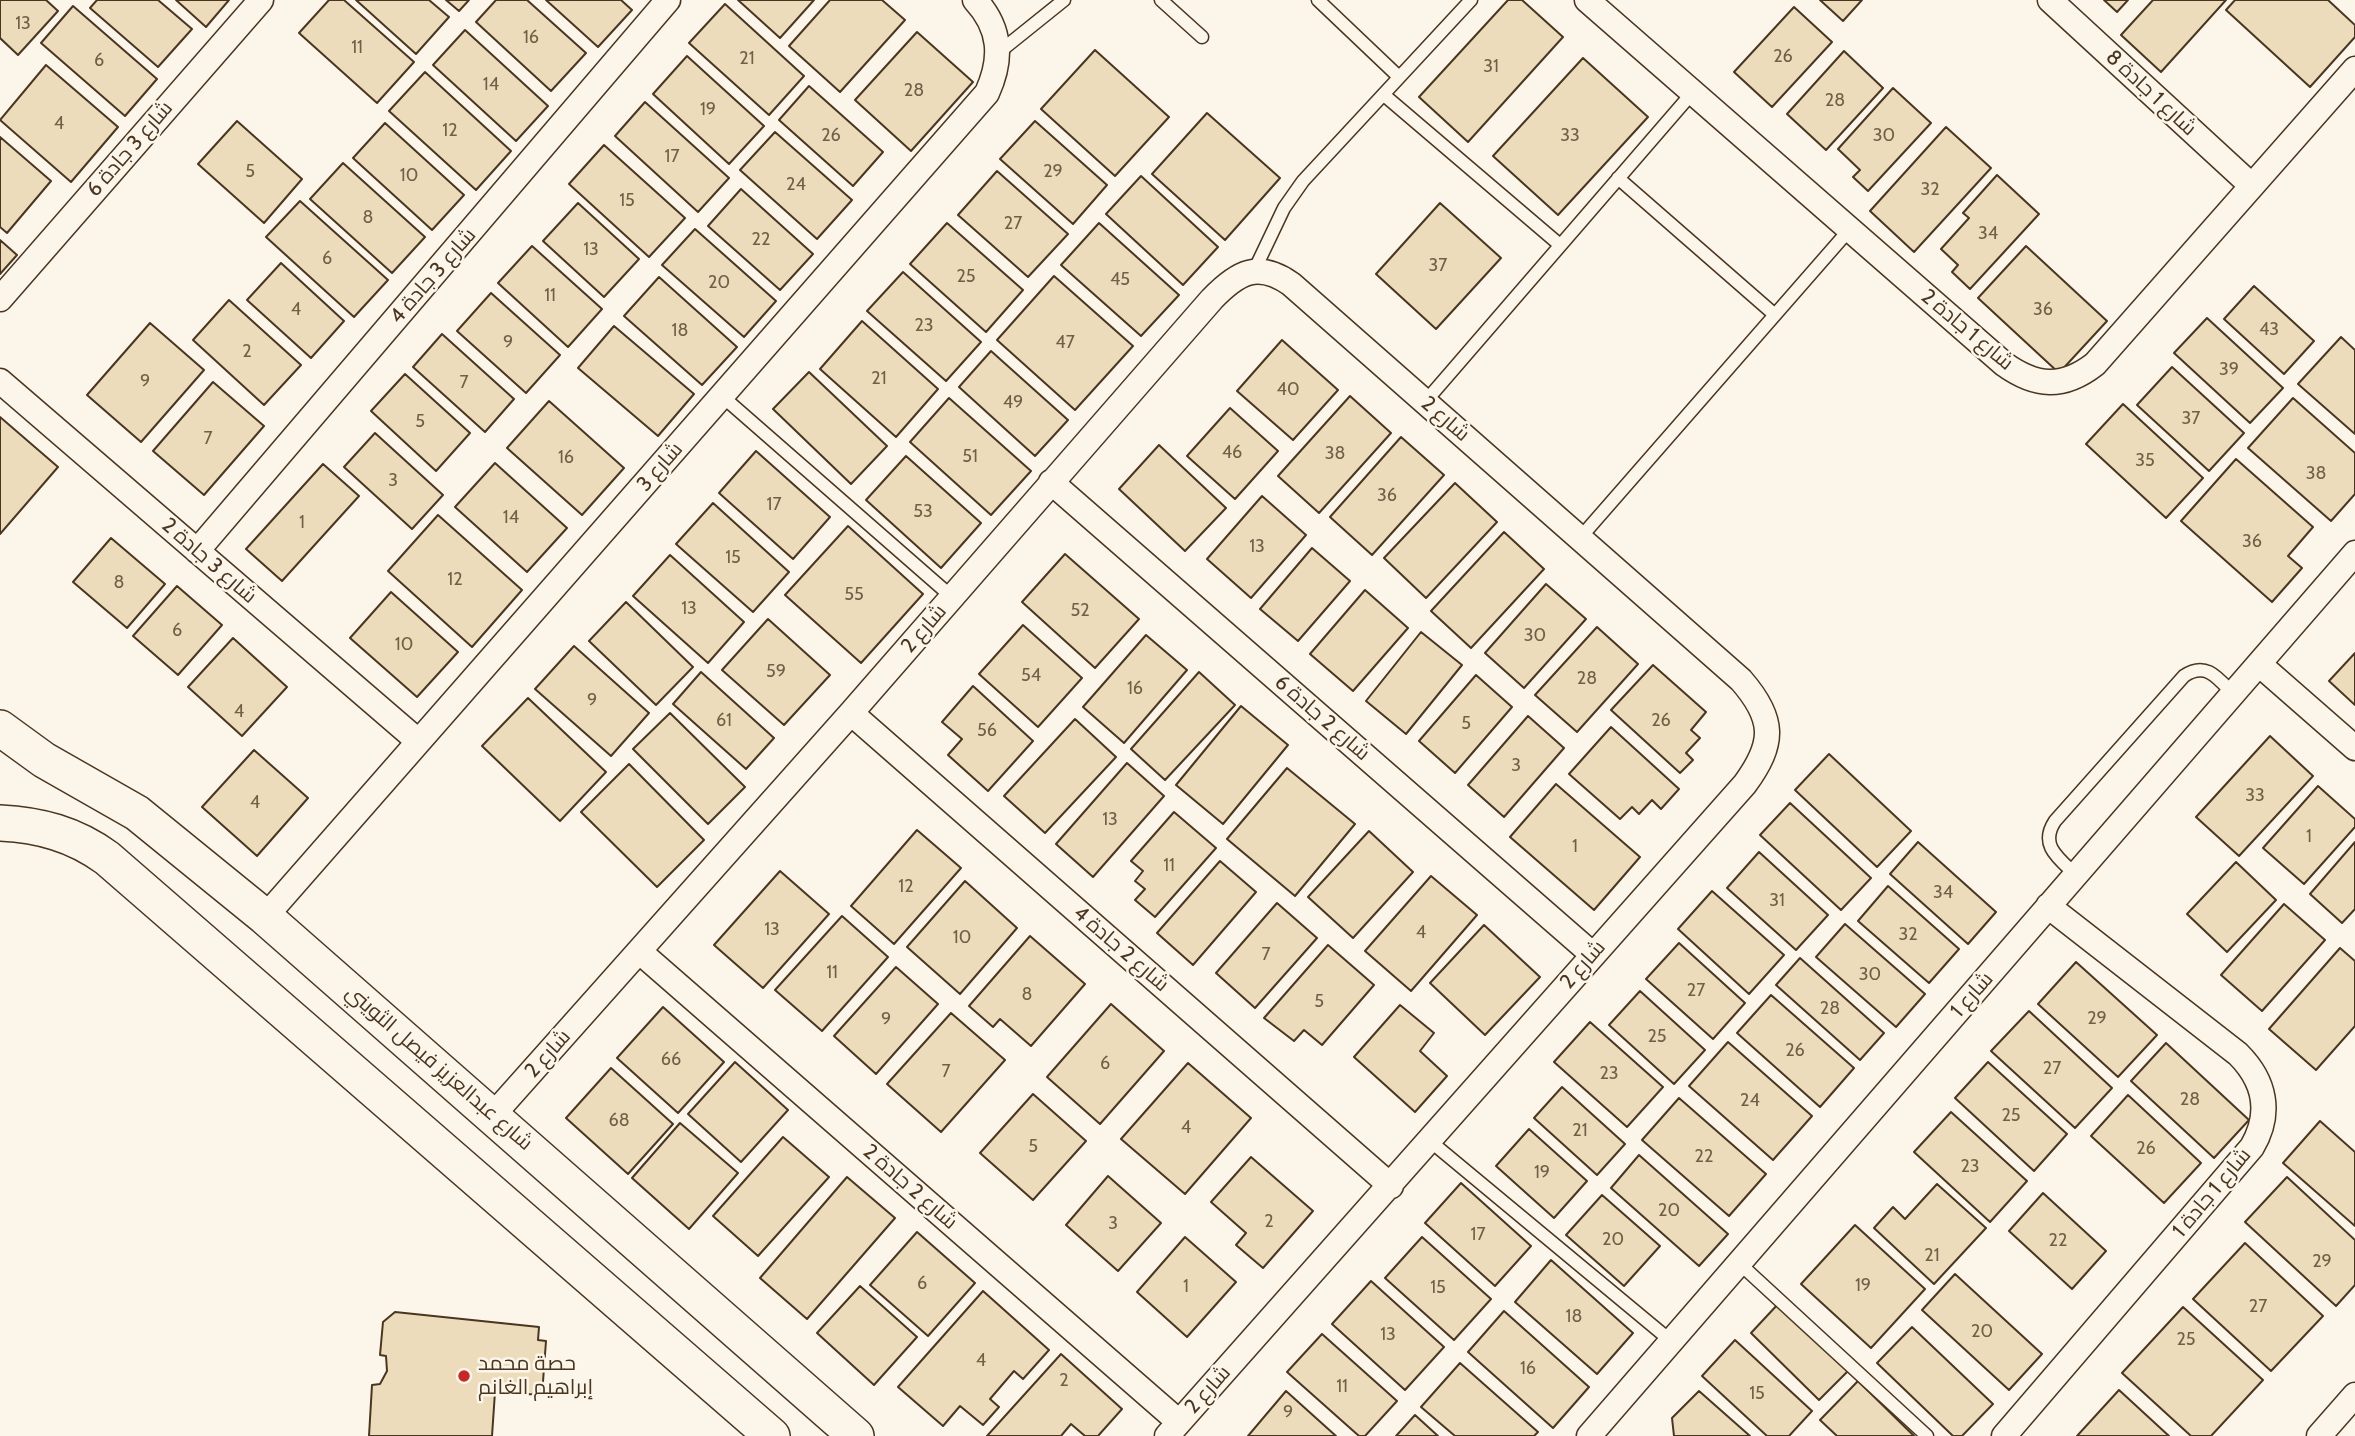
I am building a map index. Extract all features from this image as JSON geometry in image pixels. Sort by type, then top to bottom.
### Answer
[{"type":"street","name":"شارع 3 جادة 6","points":[[0,299],[261,0]]},
{"type":"street","name":"شارع 3 جادة 4","points":[[197,551],[668,0]]},
{"type":"street","name":"شارع 3","points":[[265,917],[973,111],[995,77],[998,53],[996,29],[975,0]]},
{"type":"street","name":"شارع 1 جادة 2","points":[[1587,0],[2004,364],[2024,378],[2055,384],[2082,374],[2095,364],[2355,69]]},
{"type":"street","name":"شارع 1 جادة 8","points":[[2050,0],[2252,186]]},
{"type":"street","name":"شارع 2","points":[[493,1115],[851,713],[1212,299],[1232,280],[1254,271],[1269,271],[1291,284],[1741,680],[1765,715],[1769,737],[1760,764],[1745,784],[1173,1429]]},
{"type":"street","name":"شارع 3 جادة 2","points":[[0,381],[418,741]]},
{"type":"street","name":"شارع 2 جادة 6","points":[[1051,482],[1592,954]]},
{"type":"street","name":"شارع 1","points":[[1588,1436],[2355,553]]},
{"type":"street","points":[[2259,664],[2355,748]]},
{"type":"street","name":"شارع 2 جادة 4","points":[[851,713],[1391,1186]]},
{"type":"street","name":"شارع عبدالعزيز فيصل الثويني","points":[[0,728],[44,760],[137,813],[265,917],[856,1436]]},
{"type":"street","points":[[0,823],[24,825],[69,836],[107,858],[760,1426]]},
{"type":"street","name":"شارع 1 جادة 1","points":[[2004,1436],[2252,1147],[2261,1132],[2264,1117],[2262,1088],[2250,1067],[2238,1054],[2049,906]]},
{"type":"street","name":"شارع 2 جادة 2","points":[[640,952],[1173,1429]]},
{"type":"street","points":[[685,1360],[697,1364],[711,1362],[721,1354],[728,1343],[729,1330],[724,1318]]},
{"type":"street","points":[[760,1426],[746,1402],[750,1388],[759,1378],[772,1373],[786,1373]]},
{"type":"street","points":[[2319,1436],[2355,1395]]},
{"type":"lane","points":[[998,53],[1064,0]]},
{"type":"lane","points":[[1161,0],[1202,37]]},
{"type":"lane","points":[[1318,0],[1399,77]]},
{"type":"lane","points":[[1254,271],[1284,208],[1303,181],[1471,0]]},
{"type":"lane","points":[[1425,402],[1693,92]]},
{"type":"lane","points":[[1384,94],[1560,245]]},
{"type":"lane","points":[[1618,178],[1775,315]]},
{"type":"lane","points":[[1580,538],[1850,229]]},
{"type":"lane","points":[[722,396],[952,597]]},
{"type":"lane","points":[[2076,875],[2048,844],[2048,832],[2055,821],[2193,669],[2204,669],[2213,673],[2233,694]]},
{"type":"lane","points":[[1430,1141],[1671,1341]]},
{"type":"lane","points":[[1739,1263],[1927,1436]]},
{"type":"building","points":[[0,0],[46,0],[58,11],[18,55],[0,38]]},
{"type":"building","points":[[97,0],[158,0],[192,29],[158,67],[90,8]]},
{"type":"building","points":[[176,0],[229,0],[206,27]]},
{"type":"building","points":[[329,0],[344,0],[414,62],[377,103],[299,33]]},
{"type":"building","points":[[356,0],[429,0],[449,17],[416,54]]},
{"type":"building","points":[[446,0],[469,0],[459,11]]},
{"type":"building","points":[[496,0],[527,0],[586,53],[551,91],[476,22]]},
{"type":"building","points":[[546,0],[621,0],[632,10],[598,47]]},
{"type":"building","points":[[738,0],[814,0],[780,38]]},
{"type":"building","points":[[830,0],[882,0],[905,20],[840,92],[789,46]]},
{"type":"building","points":[[1508,0],[1522,0],[1563,37],[1468,142],[1419,97]]},
{"type":"building","points":[[1820,0],[1862,0],[1843,21]]},
{"type":"building","points":[[2104,0],[2128,0],[2117,12]]},
{"type":"building","points":[[2153,0],[2226,0],[2161,72],[2121,35]]},
{"type":"building","points":[[2235,0],[2328,0],[2355,25],[2355,37],[2310,87],[2226,10]]},
{"type":"building","points":[[725,4],[804,76],[769,115],[689,43]]},
{"type":"building","points":[[73,6],[157,79],[125,116],[41,43]]},
{"type":"building","points":[[1794,7],[1832,42],[1772,107],[1734,72]]},
{"type":"building","points":[[465,30],[548,106],[516,141],[433,65]]},
{"type":"building","points":[[917,32],[973,82],[911,151],[855,100]]},
{"type":"building","points":[[1095,50],[1169,117],[1115,176],[1041,109]]},
{"type":"building","points":[[1844,51],[1883,88],[1826,150],[1787,114]]},
{"type":"building","points":[[687,56],[764,126],[729,164],[653,94]]},
{"type":"building","points":[[1583,58],[1648,117],[1558,215],[1493,156]]},
{"type":"building","points":[[46,65],[118,127],[71,182],[0,120]]},
{"type":"building","points":[[425,72],[511,151],[476,190],[389,111]]},
{"type":"building","points":[[809,86],[883,152],[853,186],[779,120]]},
{"type":"building","points":[[1893,88],[1931,123],[1868,191],[1853,177],[1860,170],[1838,149]]},
{"type":"building","points":[[645,102],[729,178],[698,212],[615,136]]},
{"type":"building","points":[[1207,113],[1280,178],[1225,240],[1152,174]]},
{"type":"building","points":[[237,121],[302,179],[264,223],[198,164]]},
{"type":"building","points":[[1035,121],[1107,185],[1073,224],[1000,159]]},
{"type":"building","points":[[385,123],[464,195],[432,230],[353,158]]},
{"type":"building","points":[[1946,127],[1991,168],[1914,252],[1870,211]]},
{"type":"building","points":[[775,132],[852,200],[817,239],[740,170]]},
{"type":"building","points":[[0,137],[51,181],[7,233],[0,227]]},
{"type":"building","points":[[604,145],[685,218],[649,257],[569,184]]},
{"type":"building","points":[[343,163],[425,237],[392,273],[310,199]]},
{"type":"building","points":[[997,171],[1068,234],[1028,277],[958,215]]},
{"type":"building","points":[[1997,175],[2039,214],[1970,289],[1952,272],[1958,265],[1941,249],[1969,218],[1963,213]]},
{"type":"building","points":[[1141,176],[1218,247],[1183,285],[1106,214]]},
{"type":"building","points":[[741,189],[813,254],[780,290],[708,226]]},
{"type":"building","points":[[300,201],[388,280],[354,317],[266,237]]},
{"type":"building","points":[[578,203],[639,259],[604,297],[543,241]]},
{"type":"building","points":[[1440,203],[1501,258],[1436,329],[1376,274]]},
{"type":"building","points":[[947,223],[1023,290],[986,332],[910,264]]},
{"type":"building","points":[[1099,223],[1179,295],[1141,336],[1061,265]]},
{"type":"building","points":[[695,229],[776,301],[744,337],[662,265]]},
{"type":"building","points":[[0,240],[17,255],[0,274]]},
{"type":"building","points":[[532,246],[602,309],[568,347],[498,283]]},
{"type":"building","points":[[2026,246],[2107,321],[2059,373],[1978,298]]},
{"type":"building","points":[[281,263],[344,321],[311,358],[247,300]]},
{"type":"building","points":[[903,272],[981,342],[946,381],[867,311]]},
{"type":"building","points":[[1054,276],[1133,346],[1075,410],[997,340]]},
{"type":"building","points":[[659,277],[737,347],[702,385],[624,316]]},
{"type":"building","points":[[2254,286],[2314,341],[2284,374],[2224,319]]},
{"type":"building","points":[[491,293],[560,355],[526,393],[457,331]]},
{"type":"building","points":[[229,300],[301,365],[264,405],[193,340]]},
{"type":"building","points":[[2207,318],[2283,388],[2250,423],[2174,353]]},
{"type":"building","points":[[862,321],[938,389],[896,437],[820,369]]},
{"type":"building","points":[[150,323],[204,370],[141,442],[87,395]]},
{"type":"building","points":[[614,326],[694,394],[658,436],[578,368]]},
{"type":"building","points":[[442,334],[514,399],[485,432],[413,367]]},
{"type":"building","points":[[2341,337],[2355,350],[2355,434],[2298,384]]},
{"type":"building","points":[[1282,340],[1338,390],[1293,440],[1237,391]]},
{"type":"building","points":[[991,351],[1068,420],[1035,456],[959,387]]},
{"type":"building","points":[[2172,367],[2244,433],[2209,471],[2137,405]]},
{"type":"building","points":[[809,372],[887,446],[851,484],[773,409]]},
{"type":"building","points":[[405,374],[470,433],[436,471],[371,411]]},
{"type":"building","points":[[213,382],[264,426],[204,495],[153,451]]},
{"type":"building","points":[[1350,396],[1391,433],[1319,513],[1278,476]]},
{"type":"building","points":[[949,398],[1031,471],[991,515],[910,442]]},
{"type":"building","points":[[2293,398],[2355,453],[2355,494],[2331,521],[2248,448]]},
{"type":"building","points":[[549,401],[624,468],[582,515],[507,448]]},
{"type":"building","points":[[2123,404],[2203,478],[2166,518],[2086,444]]},
{"type":"building","points":[[1230,408],[1278,451],[1235,499],[1187,456]]},
{"type":"building","points":[[0,417],[58,467],[0,534]]},
{"type":"building","points":[[375,433],[443,495],[412,529],[344,467]]},
{"type":"building","points":[[1401,437],[1444,475],[1372,555],[1330,517]]},
{"type":"building","points":[[1159,445],[1226,508],[1185,551],[1119,489]]},
{"type":"building","points":[[756,451],[830,517],[793,559],[719,493]]},
{"type":"building","points":[[906,456],[981,523],[941,568],[866,500]]},
{"type":"building","points":[[2236,459],[2313,527],[2288,556],[2302,568],[2272,602],[2181,521]]},
{"type":"building","points":[[495,463],[567,528],[527,572],[455,507]]},
{"type":"building","points":[[323,464],[359,496],[282,581],[246,549]]},
{"type":"building","points":[[1455,483],[1497,522],[1426,598],[1384,558]]},
{"type":"building","points":[[1262,496],[1306,535],[1251,598],[1207,559]]},
{"type":"building","points":[[713,503],[789,572],[753,612],[676,544]]},
{"type":"building","points":[[438,515],[522,590],[472,647],[388,571]]},
{"type":"building","points":[[848,526],[923,594],[861,663],[785,595]]},
{"type":"building","points":[[1504,532],[1544,569],[1471,648],[1431,611]]},
{"type":"building","points":[[111,538],[165,584],[127,628],[73,582]]},
{"type":"building","points":[[1312,548],[1350,581],[1298,641],[1260,609]]},
{"type":"building","points":[[1065,554],[1139,619],[1095,668],[1022,602]]},
{"type":"building","points":[[670,555],[744,622],[708,663],[633,596]]},
{"type":"building","points":[[1546,584],[1586,619],[1524,688],[1485,653]]},
{"type":"building","points":[[177,586],[222,625],[178,675],[133,636]]},
{"type":"building","points":[[1365,590],[1408,628],[1353,691],[1310,654]]},
{"type":"building","points":[[391,592],[458,652],[417,697],[350,638]]},
{"type":"building","points":[[626,602],[693,667],[656,705],[589,641]]},
{"type":"building","points":[[768,619],[830,675],[784,725],[722,670]]},
{"type":"building","points":[[1023,625],[1082,678],[1038,727],[979,674]]},
{"type":"building","points":[[1597,627],[1638,664],[1577,732],[1535,695]]},
{"type":"building","points":[[1421,632],[1462,665],[1406,734],[1366,701]]},
{"type":"building","points":[[1146,635],[1187,670],[1124,743],[1083,707]]},
{"type":"building","points":[[233,638],[287,687],[242,736],[188,687]]},
{"type":"building","points":[[574,646],[649,713],[611,756],[535,689]]},
{"type":"building","points":[[2355,653],[2355,705],[2329,681]]},
{"type":"building","points":[[1653,665],[1706,712],[1691,730],[1700,738],[1686,753],[1693,760],[1680,773],[1611,710]]},
{"type":"building","points":[[701,672],[774,738],[746,769],[673,704]]},
{"type":"building","points":[[1199,672],[1235,705],[1165,780],[1131,749]]},
{"type":"building","points":[[1476,675],[1512,707],[1455,773],[1419,741]]},
{"type":"building","points":[[973,686],[1033,741],[988,791],[948,755],[962,739],[942,722]]},
{"type":"building","points":[[528,698],[606,772],[560,821],[482,746]]},
{"type":"building","points":[[1241,706],[1288,745],[1223,824],[1176,785]]},
{"type":"building","points":[[670,713],[745,787],[708,824],[633,749]]},
{"type":"building","points":[[1528,716],[1564,748],[1504,817],[1468,785]]},
{"type":"building","points":[[1075,719],[1116,757],[1045,833],[1004,796]]},
{"type":"building","points":[[1611,727],[1679,789],[1661,809],[1652,800],[1639,814],[1632,807],[1620,819],[1569,774]]},
{"type":"building","points":[[2270,736],[2313,776],[2239,856],[2196,817]]},
{"type":"building","points":[[254,750],[308,798],[257,856],[202,807]]},
{"type":"building","points":[[1829,754],[1911,831],[1877,867],[1795,790]]},
{"type":"building","points":[[1127,763],[1164,796],[1093,877],[1056,844]]},
{"type":"building","points":[[629,764],[704,840],[657,887],[581,812]]},
{"type":"building","points":[[1287,768],[1355,824],[1295,896],[1227,839]]},
{"type":"building","points":[[1556,784],[1640,857],[1594,910],[1510,837]]},
{"type":"building","points":[[2318,786],[2355,819],[2355,827],[2304,884],[2263,848]]},
{"type":"building","points":[[1790,803],[1871,878],[1841,910],[1760,835]]},
{"type":"building","points":[[1174,812],[1216,848],[1155,917],[1135,900],[1145,889],[1135,881],[1143,871],[1131,861]]},
{"type":"building","points":[[917,830],[961,868],[894,944],[851,906]]},
{"type":"building","points":[[1369,831],[1413,872],[1353,938],[1308,897]]},
{"type":"building","points":[[1918,842],[1996,912],[1968,944],[1890,874]]},
{"type":"building","points":[[2355,842],[2355,909],[2342,923],[2310,894]]},
{"type":"building","points":[[1759,852],[1828,915],[1796,950],[1727,888]]},
{"type":"building","points":[[1220,861],[1256,892],[1193,965],[1157,933]]},
{"type":"building","points":[[2236,862],[2276,900],[2227,952],[2187,914]]},
{"type":"building","points":[[780,871],[829,914],[763,988],[714,945]]},
{"type":"building","points":[[1431,876],[1477,915],[1411,991],[1365,951]]},
{"type":"building","points":[[965,881],[1017,928],[960,994],[907,947]]},
{"type":"building","points":[[1888,886],[1959,949],[1929,983],[1858,921]]},
{"type":"building","points":[[1712,891],[1784,955],[1749,994],[1678,929]]},
{"type":"building","points":[[1277,903],[1317,938],[1255,1008],[1216,973]]},
{"type":"building","points":[[2284,904],[2325,940],[2262,1011],[2221,975]]},
{"type":"building","points":[[842,916],[888,957],[822,1031],[775,990]]},
{"type":"building","points":[[1845,924],[1925,994],[1896,1027],[1816,957]]},
{"type":"building","points":[[1484,925],[1540,977],[1485,1035],[1430,983]]},
{"type":"building","points":[[1030,936],[1085,984],[1031,1046],[1000,1019],[993,1027],[969,1006]]},
{"type":"building","points":[[1679,943],[1745,1003],[1713,1039],[1646,979]]},
{"type":"building","points":[[1328,945],[1374,985],[1322,1045],[1304,1030],[1294,1041],[1264,1018]]},
{"type":"building","points":[[2340,948],[2355,961],[2355,1026],[2316,1070],[2269,1029]]},
{"type":"building","points":[[1800,958],[1884,1033],[1860,1060],[1776,985]]},
{"type":"building","points":[[2076,962],[2157,1035],[2118,1077],[2038,1004]]},
{"type":"building","points":[[896,967],[938,1004],[876,1074],[834,1036]]},
{"type":"building","points":[[1640,991],[1705,1050],[1674,1084],[1609,1025]]},
{"type":"building","points":[[1771,995],[1854,1068],[1820,1107],[1737,1033]]},
{"type":"building","points":[[1111,1004],[1164,1051],[1100,1124],[1047,1077]]},
{"type":"building","points":[[1400,1005],[1434,1033],[1420,1051],[1447,1076],[1415,1112],[1354,1057]]},
{"type":"building","points":[[663,1007],[724,1062],[678,1113],[617,1058]]},
{"type":"building","points":[[2029,1011],[2112,1088],[2075,1128],[1991,1051]]},
{"type":"building","points":[[951,1013],[1005,1060],[941,1132],[887,1084]]},
{"type":"building","points":[[1590,1022],[1663,1087],[1627,1127],[1554,1062]]},
{"type":"building","points":[[1728,1042],[1812,1116],[1773,1160],[1689,1086]]},
{"type":"building","points":[[2166,1043],[2249,1120],[2214,1158],[2131,1081]]},
{"type":"building","points":[[735,1062],[788,1110],[741,1162],[688,1114]]},
{"type":"building","points":[[1988,1062],[2067,1134],[2034,1171],[1955,1098]]},
{"type":"building","points":[[1188,1063],[1251,1118],[1185,1194],[1121,1139]]},
{"type":"building","points":[[611,1068],[673,1124],[628,1174],[566,1118]]},
{"type":"building","points":[[1562,1087],[1625,1144],[1597,1175],[1534,1118]]},
{"type":"building","points":[[1033,1094],[1086,1141],[1033,1200],[980,1153]]},
{"type":"building","points":[[2128,1095],[2201,1163],[2164,1203],[2091,1136]]},
{"type":"building","points":[[1679,1098],[1766,1174],[1729,1216],[1642,1140]]},
{"type":"building","points":[[1951,1112],[2027,1181],[1990,1222],[1914,1152]]},
{"type":"building","points":[[2320,1121],[2355,1152],[2355,1226],[2283,1163]]},
{"type":"building","points":[[680,1123],[738,1173],[689,1229],[632,1178]]},
{"type":"building","points":[[1529,1129],[1587,1181],[1554,1218],[1496,1166]]},
{"type":"building","points":[[783,1137],[829,1177],[758,1256],[713,1216]]},
{"type":"building","points":[[1639,1155],[1728,1234],[1699,1266],[1611,1188]]},
{"type":"building","points":[[1251,1157],[1313,1211],[1263,1268],[1236,1245],[1246,1233],[1211,1202]]},
{"type":"building","points":[[1108,1176],[1161,1223],[1118,1271],[1066,1225]]},
{"type":"building","points":[[847,1177],[895,1218],[807,1319],[760,1278]]},
{"type":"building","points":[[2287,1177],[2355,1240],[2355,1285],[2336,1306],[2245,1222]]},
{"type":"building","points":[[1461,1183],[1531,1246],[1495,1286],[1425,1223]]},
{"type":"building","points":[[1937,1184],[1986,1228],[1934,1284],[1874,1228],[1893,1207],[1905,1219]]},
{"type":"building","points":[[2043,1193],[2106,1251],[2072,1289],[2009,1231]]},
{"type":"building","points":[[1602,1195],[1660,1246],[1624,1286],[1566,1235]]},
{"type":"building","points":[[1855,1225],[1925,1289],[1871,1348],[1801,1284]]},
{"type":"building","points":[[917,1232],[975,1283],[928,1336],[870,1285]]},
{"type":"building","points":[[1185,1237],[1236,1282],[1187,1337],[1137,1292]]},
{"type":"building","points":[[1422,1237],[1491,1299],[1454,1340],[1385,1278]]},
{"type":"building","points":[[2245,1243],[2323,1316],[2271,1371],[2193,1299]]},
{"type":"building","points":[[1551,1260],[1633,1333],[1597,1374],[1515,1302]]},
{"type":"building","points":[[1955,1274],[2042,1354],[2009,1390],[1922,1310]]},
{"type":"building","points":[[1371,1281],[1444,1347],[1405,1390],[1332,1324]]},
{"type":"building","points":[[860,1286],[917,1337],[874,1385],[817,1333]]},
{"type":"building","points":[[983,1291],[1049,1350],[1023,1379],[1014,1371],[990,1399],[999,1407],[983,1425],[960,1406],[943,1426],[898,1387]]},
{"type":"building","points":[[1779,1303],[1848,1371],[1819,1400],[1751,1333]]},
{"type":"building","points":[[2183,1307],[2263,1380],[2211,1436],[2191,1436],[2122,1373]]},
{"type":"building","points":[[1504,1311],[1589,1387],[1553,1428],[1468,1352]]},
{"type":"building","name":"حصة محمد إبراهيم الغانم","points":[[395,1312],[539,1327],[538,1340],[546,1341],[542,1395],[495,1392],[492,1436],[369,1436],[372,1385],[380,1384],[387,1371],[386,1356],[380,1355],[383,1322]]},
{"type":"building","points":[[1912,1327],[1993,1404],[1962,1436],[1953,1436],[1877,1363]]},
{"type":"building","points":[[1322,1334],[1397,1401],[1365,1436],[1359,1436],[1287,1372]]},
{"type":"building","points":[[1735,1340],[1812,1411],[1789,1436],[1767,1436],[1702,1376]]},
{"type":"building","points":[[1061,1354],[1122,1409],[1098,1436],[1085,1436],[1071,1424],[1061,1436],[987,1436]]},
{"type":"building","points":[[1460,1363],[1538,1432],[1534,1436],[1455,1436],[1421,1407]]},
{"type":"building","points":[[1858,1381],[1914,1436],[1837,1436],[1820,1420]]},
{"type":"building","points":[[2119,1390],[2169,1436],[2077,1436]]},
{"type":"building","points":[[1286,1391],[1336,1436],[1248,1436]]},
{"type":"building","points":[[1699,1391],[1750,1436],[1674,1436],[1672,1418]]},
{"type":"building","points":[[1415,1415],[1438,1436],[1396,1436]]},
{"type":"place","name":"حصة محمد إبراهيم الغانم","points":[[464,1376]]}]
